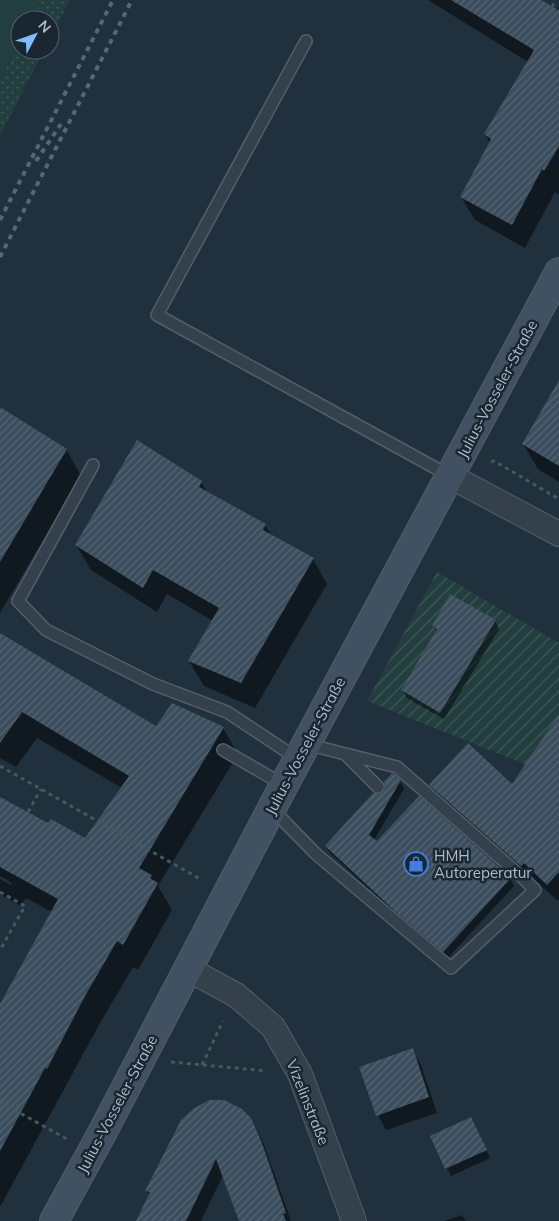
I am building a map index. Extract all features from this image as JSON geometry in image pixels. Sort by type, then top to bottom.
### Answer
[{"type":"street","name":"Julius-Vosseler-Straße","points":[[54,1221],[302,751],[559,272]]},
{"type":"street","points":[[450,476],[559,534]]},
{"type":"street","name":"Vizelinstraße","points":[[188,970],[236,995],[273,1027],[300,1074],[354,1221]]},
{"type":"lane","points":[[306,41],[157,315],[450,476]]},
{"type":"lane","points":[[93,465],[18,600],[46,630],[153,684],[227,712],[302,751],[345,754],[397,767],[535,890],[451,968],[316,854],[278,797],[223,750]]},
{"type":"lane","points":[[345,754],[378,788]]},
{"type":"path","points":[[552,7],[556,0]]},
{"type":"path","points":[[494,461],[559,499]]},
{"type":"path","points":[[0,766],[227,894]]},
{"type":"path","points":[[28,812],[41,789]]},
{"type":"path","points":[[0,892],[25,906],[0,950]]},
{"type":"path","points":[[202,1065],[236,995]]},
{"type":"path","points":[[140,1060],[300,1074]]},
{"type":"path","points":[[0,1102],[91,1153]]},
{"type":"green space","points":[[0,0],[41,0],[36,10],[10,10],[10,60],[0,80]]},
{"type":"green space","points":[[41,0],[70,0],[60,20],[60,10],[36,10]]},
{"type":"green space","points":[[10,60],[39,60],[0,136],[0,80]]},
{"type":"green space","points":[[437,572],[559,643],[559,714],[527,765],[367,701]]},
{"type":"building","points":[[451,0],[541,0],[558,10],[559,8],[559,146],[544,171],[542,169],[512,225],[460,197],[491,139],[484,134],[534,50]]},
{"type":"building","points":[[559,380],[559,466],[522,444]]},
{"type":"building","points":[[0,407],[67,449],[0,562]]},
{"type":"building","points":[[137,440],[202,481],[199,487],[266,524],[263,530],[314,558],[241,683],[188,661],[219,608],[153,570],[143,588],[75,545]]},
{"type":"building","points":[[450,594],[496,620],[440,713],[401,690],[437,629],[432,626]]},
{"type":"building","points":[[0,633],[156,726],[172,703],[224,727],[139,868],[152,875],[150,878],[158,883],[123,945],[117,941],[0,1151],[0,1004],[58,899],[0,867],[0,797],[48,823],[51,819],[85,838],[129,776],[22,712],[0,743]]},
{"type":"building","points":[[559,714],[559,872],[547,885],[524,863],[521,866],[429,785],[468,743],[512,784]]},
{"type":"building","name":"HMH Autoreperatur","points":[[392,773],[401,780],[369,835],[377,841],[419,796],[511,878],[443,952],[397,913],[325,846],[373,793],[379,794],[384,792],[384,782]]},
{"type":"building","points":[[413,1048],[429,1097],[376,1116],[359,1067]]},
{"type":"building","points":[[209,1100],[224,1100],[242,1109],[251,1118],[262,1143],[286,1213],[283,1214],[286,1221],[239,1221],[216,1159],[186,1221],[136,1221],[150,1192],[145,1191],[181,1120],[193,1109]]},
{"type":"building","points":[[471,1117],[487,1150],[445,1169],[430,1136]]},
{"type":"railway","points":[[0,220],[113,0]]},
{"type":"railway","points":[[0,257],[132,0]]},
{"type":"railway","points":[[36,161],[61,124]]},
{"type":"place","name":"HMH Autoreperatur","points":[[416,864]]}]
